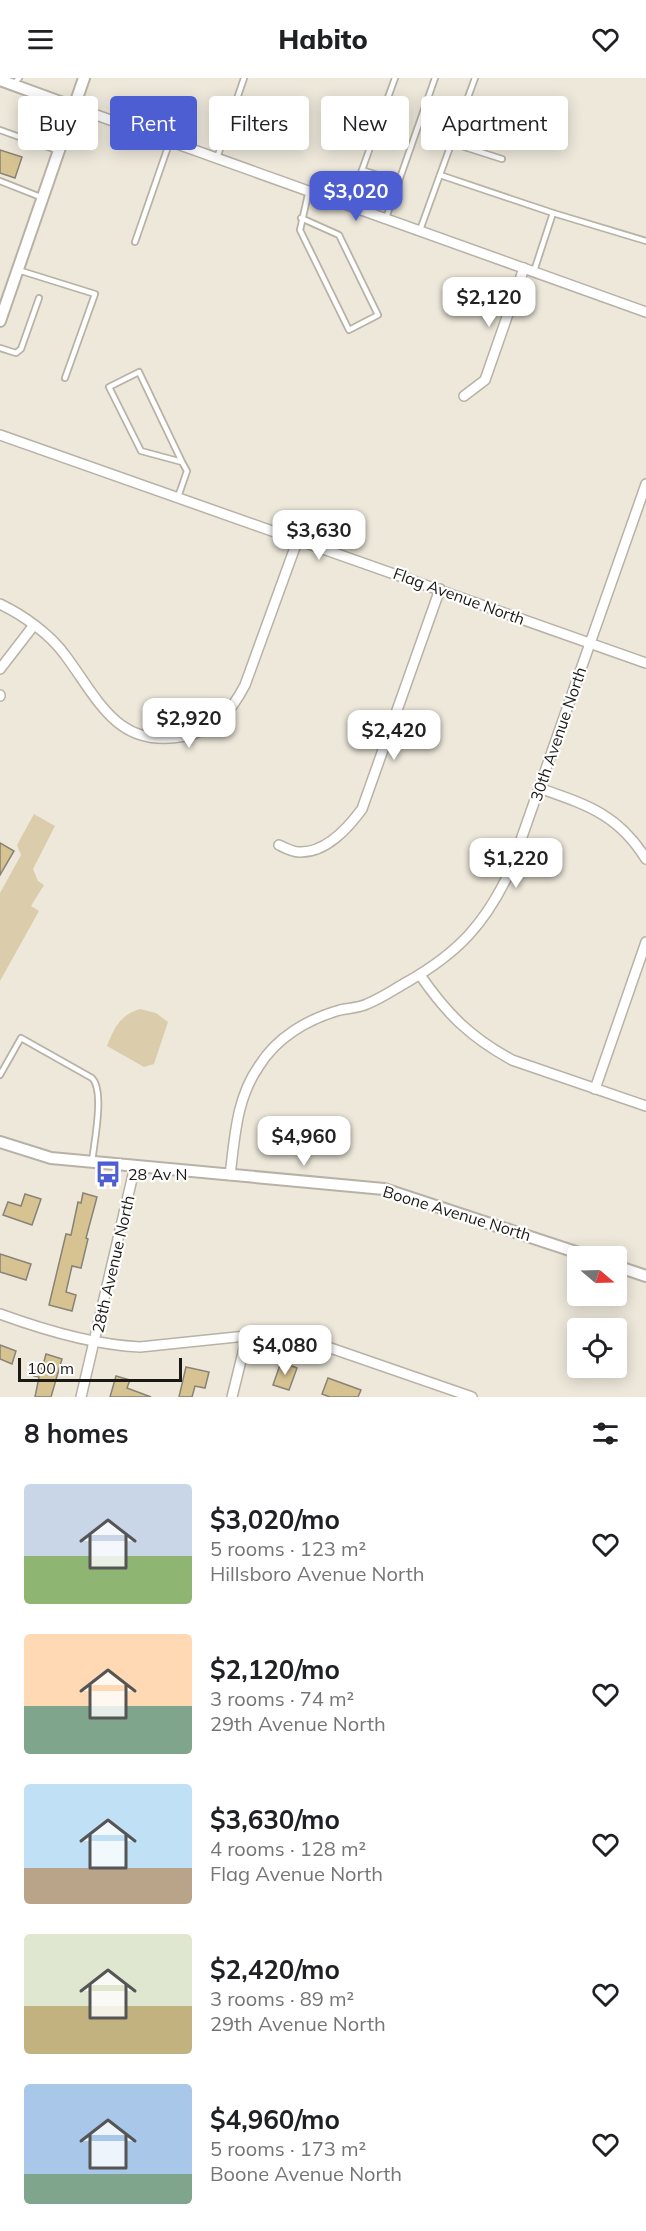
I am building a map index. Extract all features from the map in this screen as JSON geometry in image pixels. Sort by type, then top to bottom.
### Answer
[{"type":"street","points":[[78,96],[84,78]]},
{"type":"street","points":[[0,80],[16,82],[48,96]]},
{"type":"street","points":[[195,150],[646,312]]},
{"type":"street","points":[[0,321],[59,151]]},
{"type":"street","points":[[464,396],[485,380],[529,269]]},
{"type":"street","name":"Flag Avenue North","points":[[0,435],[646,663]]},
{"type":"street","name":"30th Avenue North","points":[[230,1175],[238,1111],[259,1065],[275,1046],[294,1030],[317,1018],[364,1005],[386,996],[420,975],[458,947],[478,927],[496,899],[510,871],[645,490]]},
{"type":"street","points":[[0,604],[34,625],[65,654],[97,703],[126,729],[155,738],[172,739],[199,733],[223,718],[235,705],[245,685],[298,539]]},
{"type":"street","points":[[279,845],[300,853],[316,849],[336,837],[362,809],[440,589]]},
{"type":"street","points":[[0,669],[34,625]]},
{"type":"street","points":[[539,788],[592,807],[619,823],[646,859]]},
{"type":"street","points":[[595,1089],[646,942]]},
{"type":"street","points":[[420,975],[454,1020],[494,1051],[512,1060],[646,1106]]},
{"type":"street","name":"Boone Avenue North","points":[[0,1142],[51,1158],[384,1189],[567,1249]]},
{"type":"street","name":"28th Avenue North","points":[[81,1397],[135,1166]]},
{"type":"street","points":[[627,1270],[646,1276]]},
{"type":"street","points":[[0,1314],[42,1328],[140,1347],[284,1334],[311,1340],[472,1397]]},
{"type":"street","points":[[232,1397],[247,1336]]},
{"type":"lane","points":[[217,158],[244,78]]},
{"type":"lane","points":[[350,205],[395,78]]},
{"type":"lane","points":[[386,218],[435,78]]},
{"type":"lane","points":[[469,96],[476,78]]},
{"type":"lane","points":[[0,130],[59,151]]},
{"type":"lane","points":[[135,242],[167,150]]},
{"type":"lane","points":[[420,230],[449,150]]},
{"type":"lane","points":[[474,150],[502,159]]},
{"type":"lane","points":[[362,170],[399,182]]},
{"type":"lane","points":[[440,175],[646,242]]},
{"type":"lane","points":[[0,181],[43,198]]},
{"type":"lane","points":[[301,218],[339,235],[378,315],[350,330],[300,230],[301,218],[309,190]]},
{"type":"lane","points":[[529,269],[553,213]]},
{"type":"lane","points":[[18,270],[95,294],[65,378]]},
{"type":"lane","points":[[0,348],[16,353],[21,349],[39,298]]},
{"type":"lane","points":[[178,497],[187,471],[139,372],[109,387],[141,451],[182,462]]},
{"type":"lane","points":[[0,1075],[21,1038],[92,1078],[96,1082],[98,1098],[92,1163]]},
{"type":"shaded area","points":[[34,814],[55,826],[33,869],[38,881],[44,885],[31,906],[39,911],[0,981],[0,893],[21,855],[17,845]]},
{"type":"shaded area","points":[[140,1009],[156,1013],[168,1022],[154,1064],[144,1067],[107,1046],[119,1023],[127,1015]]},
{"type":"building","points":[[0,150],[22,157],[15,178],[0,173]]},
{"type":"building","points":[[0,843],[14,851],[0,875]]},
{"type":"building","points":[[83,1193],[97,1197],[81,1268],[72,1266],[66,1292],[76,1295],[72,1311],[49,1305],[66,1234],[71,1235],[78,1202],[81,1203]]},
{"type":"building","points":[[25,1194],[41,1199],[32,1225],[3,1215],[8,1202],[21,1206]]},
{"type":"building","points":[[0,1254],[31,1264],[26,1280],[0,1272]]},
{"type":"building","points":[[0,1345],[16,1351],[12,1364],[0,1359]]},
{"type":"building","points":[[46,1354],[62,1359],[51,1397],[35,1397],[39,1377],[34,1376],[37,1367],[42,1369]]},
{"type":"building","points":[[281,1362],[297,1368],[289,1390],[273,1385]]},
{"type":"building","points":[[186,1367],[209,1372],[205,1388],[195,1386],[192,1397],[179,1397]]},
{"type":"building","points":[[116,1376],[130,1380],[127,1388],[151,1397],[110,1397]]},
{"type":"building","points":[[328,1378],[361,1390],[358,1397],[330,1397],[322,1394]]},
{"type":"place","name":"28 Av N","points":[[108,1174]]}]
